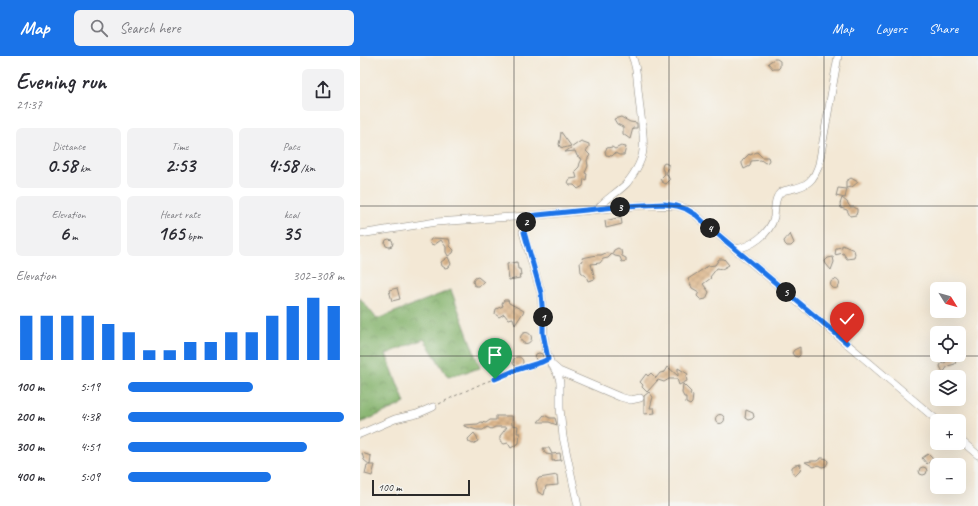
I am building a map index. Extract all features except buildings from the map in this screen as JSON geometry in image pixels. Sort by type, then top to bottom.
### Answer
[{"type":"street","points":[[598,210],[599,206],[620,191],[627,182],[640,162],[643,151],[643,137],[636,72],[632,56]]},
{"type":"street","points":[[735,249],[747,245],[763,236],[768,231],[773,218],[776,199],[779,194],[804,185],[812,180],[816,173],[819,164],[838,56]]},
{"type":"street","points":[[360,234],[436,222],[528,216],[645,205],[677,206],[696,215],[930,414]]},
{"type":"street","points":[[528,216],[524,232],[541,293],[543,333],[548,359],[559,377],[563,437],[578,506]]},
{"type":"street","points":[[554,368],[620,398],[631,400],[640,398]]},
{"type":"street","points":[[360,434],[395,419],[417,414],[433,407]]},
{"type":"street","points":[[966,445],[978,455]]},
{"type":"path","points":[[433,407],[483,383],[548,359]]},
{"type":"green space","points":[[451,290],[480,368],[448,377],[424,339],[386,354],[405,403],[360,423],[360,298],[377,319]]},
{"type":"route","points":[[495,379],[548,359],[543,333],[541,293],[524,232],[528,216],[598,210],[625,206],[664,204],[686,209],[696,215],[847,343]]}]
